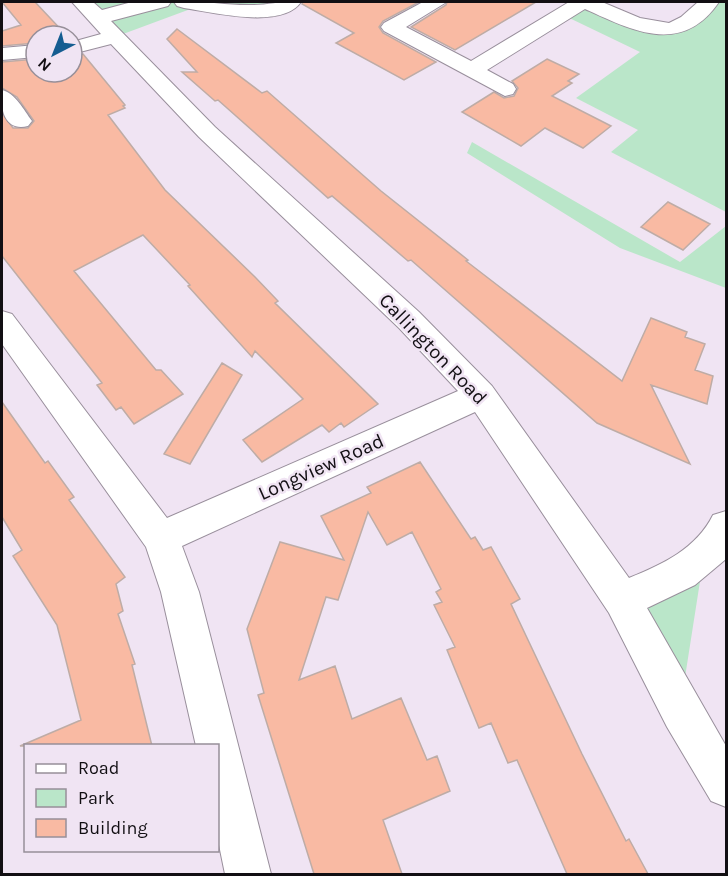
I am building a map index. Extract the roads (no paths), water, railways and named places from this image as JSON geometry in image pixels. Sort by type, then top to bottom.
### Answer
[{"type":"street","name":"Callington Road","points":[[82,2],[207,132],[409,320],[481,395],[622,600],[681,712],[726,786]]},
{"type":"street","points":[[84,41],[148,3],[161,2]]},
{"type":"street","points":[[184,2],[242,11],[269,10],[291,2]]},
{"type":"street","points":[[472,70],[582,2]]},
{"type":"street","points":[[587,2],[641,25],[658,28],[679,27],[709,2]]},
{"type":"street","points":[[435,3],[391,27],[505,89]]},
{"type":"street","points":[[2,54],[24,52]]},
{"type":"street","points":[[2,97],[20,121]]},
{"type":"street","points":[[2,322],[161,538],[180,592],[217,744]]},
{"type":"street","name":"Longview Road","points":[[161,538],[481,395]]},
{"type":"street","points":[[622,600],[680,574],[719,542],[726,527]]},
{"type":"street","points":[[219,754],[248,874]]}]
